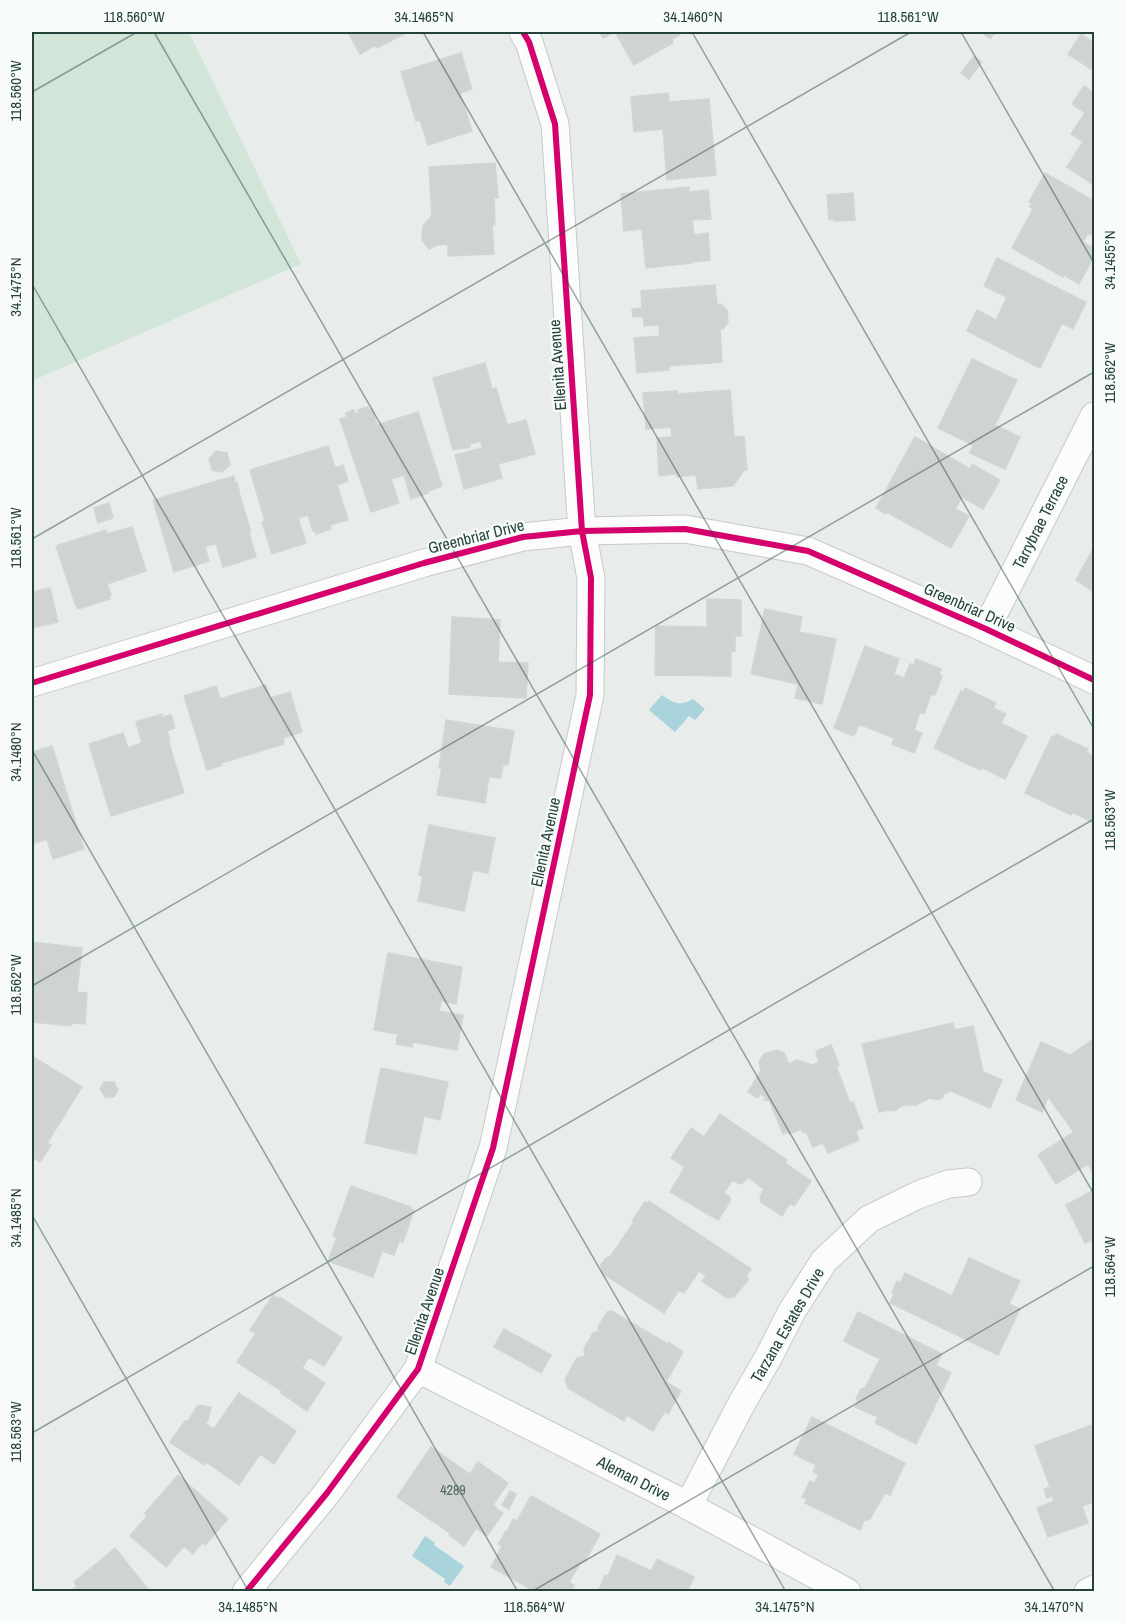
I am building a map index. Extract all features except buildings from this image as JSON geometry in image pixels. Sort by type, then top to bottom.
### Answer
[{"type":"street","name":"Ellenita Avenue","points":[[246,1592],[327,1493],[418,1369],[493,1148],[590,695],[591,578],[582,531],[555,124],[529,42],[523,32]]},
{"type":"street","name":"Tarrybrae Terrace","points":[[986,629],[1095,416]]},
{"type":"street","name":"Greenbriar Drive","points":[[32,684],[424,562],[523,537],[582,531],[685,529],[808,551],[986,629],[1095,680]]},
{"type":"street","name":"Tarzana Estates Drive","points":[[688,1506],[792,1311],[824,1260],[869,1219],[948,1184],[968,1182]]},
{"type":"street","name":"Aleman Drive","points":[[418,1369],[688,1506],[848,1592]]},
{"type":"street","points":[[1088,1592],[1095,1589]]},
{"type":"green space","points":[[32,32],[189,32],[301,264],[32,381]]},
{"type":"water","points":[[662,695],[677,703],[693,699],[705,709],[695,720],[689,716],[675,732],[649,710]]},
{"type":"water","points":[[425,1536],[464,1566],[450,1586],[444,1582],[445,1579],[412,1556]]},
{"type":"cycle path","points":[[246,1592],[327,1493],[418,1369],[493,1148],[590,695],[591,578],[582,531],[555,124],[529,42],[523,32]]},
{"type":"cycle path","points":[[32,683],[424,563],[523,537],[582,531],[685,529],[808,551],[986,629],[1094,680]]}]
